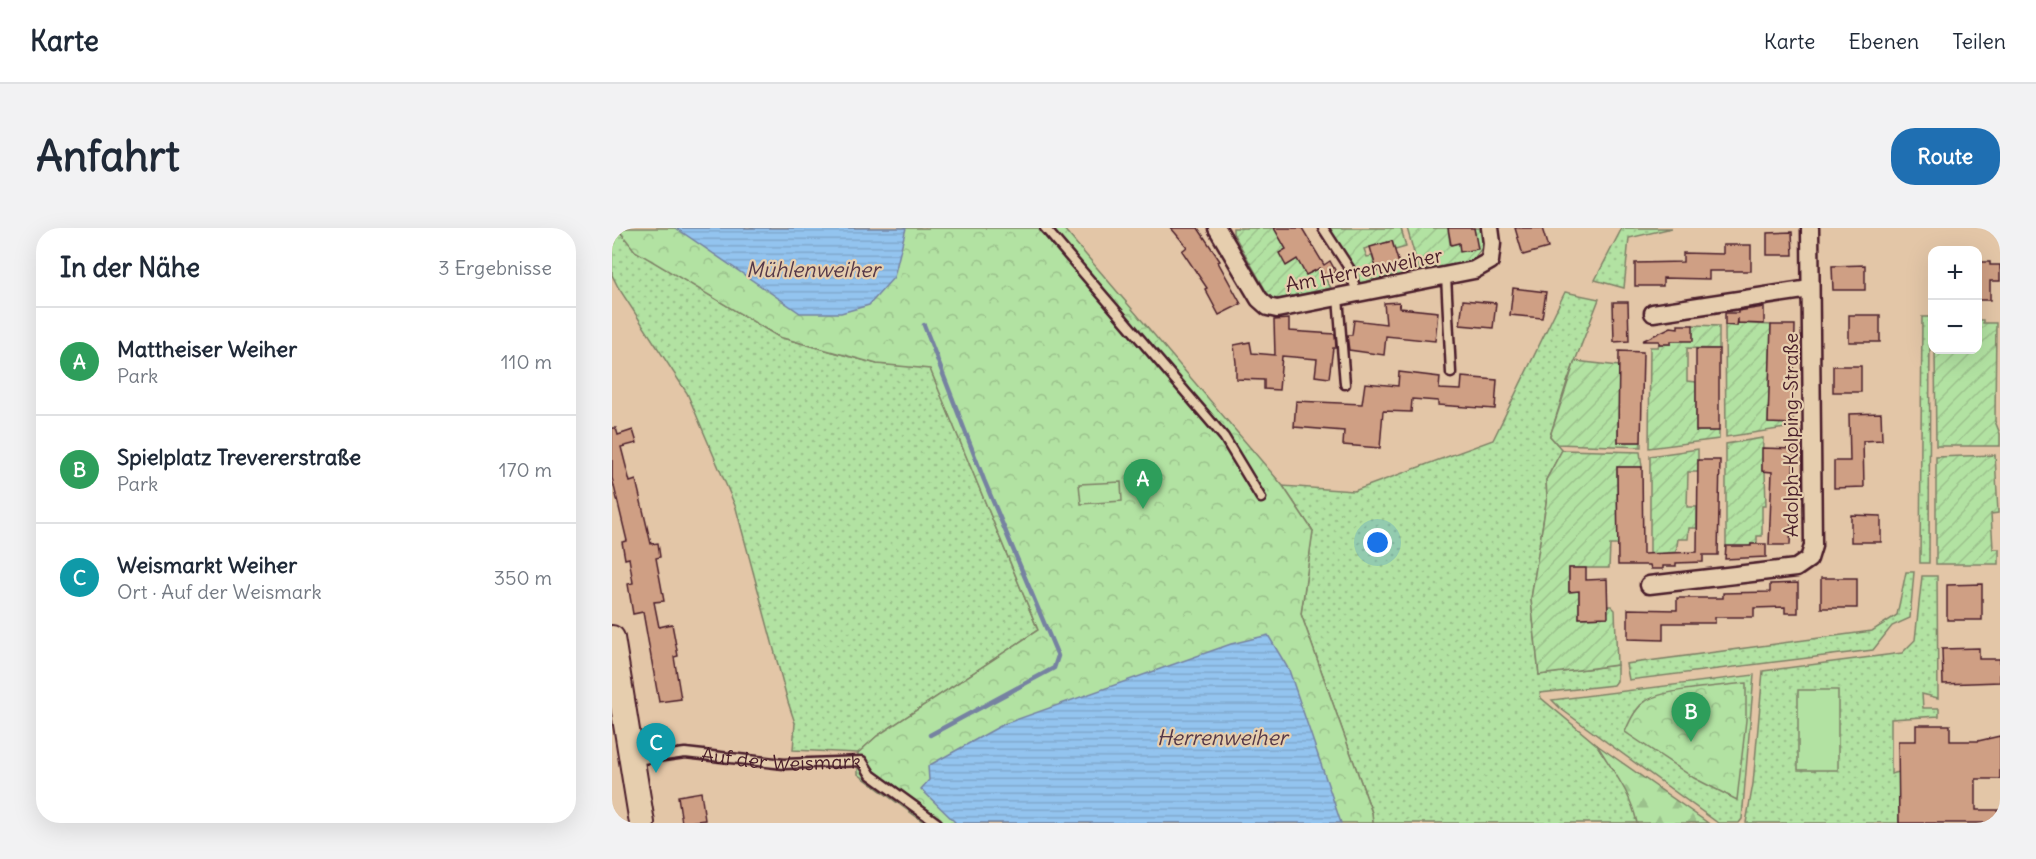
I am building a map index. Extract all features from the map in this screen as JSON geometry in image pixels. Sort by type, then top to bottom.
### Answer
[{"type":"street","name":"Am Herrenweiher","points":[[1217,228],[1259,299],[1268,307],[1277,309],[1473,270],[1490,261],[1492,243],[1490,228]]},
{"type":"street","name":"Adolph-Kolping-Straße","points":[[1649,585],[1796,568],[1809,559],[1813,546],[1810,228]]},
{"type":"street","points":[[1653,313],[1810,289]]},
{"type":"street","points":[[612,638],[641,823]]},
{"type":"lane","points":[[1045,228],[1224,437],[1261,498]]},
{"type":"lane","points":[[1323,228],[1348,268],[1354,284]]},
{"type":"lane","points":[[1446,276],[1451,373]]},
{"type":"lane","points":[[1338,296],[1345,384]]},
{"type":"lane","name":"Auf der Weismark","points":[[632,760],[685,753],[784,764],[862,761],[871,775],[937,823]]},
{"type":"green space","points":[[612,228],[617,228],[636,251],[779,337],[877,364],[930,368],[1038,630],[877,736],[858,753],[793,750],[795,723],[736,508],[687,393],[612,275]]},
{"type":"green space","points":[[617,228],[1063,228],[1283,486],[1313,531],[1301,614],[1372,813],[1373,823],[925,823],[858,774],[858,753],[877,736],[1038,630],[930,369],[877,364],[779,337],[635,251]]},
{"type":"green space","points":[[1233,228],[1274,228],[1286,249],[1287,265],[1297,259],[1306,275],[1319,268],[1331,288],[1274,300],[1269,296],[1233,233]]},
{"type":"green space","points":[[1327,228],[1401,228],[1406,247],[1395,250],[1392,241],[1364,249],[1367,257],[1372,256],[1377,270],[1399,264],[1402,275],[1357,285]]},
{"type":"green space","points":[[1407,228],[1448,228],[1450,244],[1459,243],[1460,251],[1477,249],[1474,228],[1481,228],[1485,244],[1473,260],[1420,274]]},
{"type":"green space","points":[[1622,228],[1672,228],[1629,238],[1624,288],[1595,280]]},
{"type":"green space","points":[[1565,292],[1599,299],[1567,382],[1550,436],[1562,450],[1546,480],[1547,497],[1531,599],[1539,675],[1617,665],[1617,681],[1614,685],[1540,693],[1541,698],[1597,745],[1628,792],[1637,823],[1373,823],[1372,813],[1301,614],[1313,531],[1283,486],[1354,491],[1493,440]]},
{"type":"green space","points":[[1922,317],[1928,317],[1929,563],[1920,563]]},
{"type":"green space","points":[[1982,320],[1983,323],[1996,323],[1995,421],[2000,434],[2000,446],[1936,446],[1935,354],[1982,354]]},
{"type":"green space","points":[[1737,323],[1771,325],[1768,423],[1793,424],[1792,427],[1726,437],[1725,325],[1737,326]]},
{"type":"green space","points":[[1693,325],[1719,326],[1719,349],[1687,348],[1687,381],[1696,382],[1696,431],[1719,431],[1719,439],[1649,448],[1650,347],[1671,344],[1671,341]]},
{"type":"green space","points":[[1575,361],[1619,366],[1618,442],[1641,442],[1641,447],[1557,444],[1550,436]]},
{"type":"green space","points":[[1763,438],[1762,471],[1765,471],[1766,506],[1762,506],[1762,536],[1757,536],[1757,544],[1726,549],[1726,444]]},
{"type":"green space","points":[[1698,449],[1698,472],[1688,472],[1687,507],[1697,507],[1697,528],[1689,528],[1688,539],[1678,539],[1676,552],[1650,555],[1650,456]]},
{"type":"green space","points":[[1562,450],[1640,452],[1642,467],[1617,467],[1618,545],[1610,545],[1609,568],[1569,568],[1569,592],[1579,591],[1579,618],[1607,617],[1608,606],[1615,610],[1617,665],[1539,675],[1531,599],[1547,497],[1546,480]]},
{"type":"green space","points":[[1995,455],[1998,513],[1991,514],[1993,549],[1999,549],[1999,564],[1936,564],[1936,457]]},
{"type":"green space","points":[[1121,482],[1122,501],[1081,504],[1079,484]]},
{"type":"green space","points":[[1906,572],[1914,572],[1910,618],[1892,626],[1873,650],[1629,680],[1626,664],[1872,631],[1897,615]]},
{"type":"green space","points":[[1922,576],[1937,576],[1938,698],[1922,694],[1923,708],[1939,708],[1939,716],[1891,719],[1891,774],[1899,772],[1899,823],[1746,823],[1753,784],[1763,671],[1902,653],[1915,640]]},
{"type":"green space","points":[[1754,675],[1742,819],[1739,823],[1718,823],[1561,709],[1552,700]]},
{"type":"green space","points":[[1746,683],[1746,720],[1737,800],[1694,778],[1625,732],[1639,707],[1654,697],[1679,691]]},
{"type":"green space","points":[[1798,690],[1838,690],[1838,770],[1798,770]]},
{"type":"green space","points":[[1597,745],[1708,823],[1637,823],[1626,792]]},
{"type":"water","name":"Mühlenweiher","points":[[676,228],[906,228],[894,277],[869,305],[841,313],[800,313]]},
{"type":"water","name":"Herrenweiher","points":[[1268,635],[1289,670],[1341,823],[956,823],[921,789],[929,780],[928,766],[1004,724],[1231,644]]},
{"type":"building","points":[[1171,228],[1198,228],[1220,261],[1218,262],[1241,304],[1219,315],[1205,289],[1207,288],[1182,251],[1187,247]]},
{"type":"building","points":[[1274,228],[1302,228],[1324,265],[1330,261],[1336,272],[1326,278],[1320,268],[1306,275],[1297,259],[1286,266],[1279,253],[1286,249]]},
{"type":"building","points":[[1448,228],[1474,228],[1478,249],[1460,252],[1459,243],[1451,245]]},
{"type":"building","points":[[1515,228],[1542,228],[1548,248],[1523,255]]},
{"type":"building","points":[[1792,232],[1793,255],[1767,255],[1767,233]]},
{"type":"building","points":[[1392,241],[1399,264],[1377,271],[1370,247]]},
{"type":"building","points":[[1723,245],[1751,245],[1751,271],[1709,271],[1709,279],[1663,278],[1663,286],[1635,286],[1635,263],[1683,262],[1683,253],[1723,254]]},
{"type":"building","points":[[1982,262],[2000,265],[2000,281],[1990,281],[1990,300],[1982,300]]},
{"type":"building","points":[[1865,265],[1865,290],[1833,290],[1832,266]]},
{"type":"building","points":[[1513,288],[1546,292],[1542,318],[1510,315]]},
{"type":"building","points":[[1463,300],[1496,303],[1493,328],[1460,325]]},
{"type":"building","points":[[1399,302],[1400,308],[1438,312],[1435,341],[1386,336],[1384,355],[1349,350],[1347,335],[1352,335],[1354,320],[1386,324],[1384,303]]},
{"type":"building","points":[[1613,302],[1628,302],[1629,341],[1614,342]]},
{"type":"building","points":[[1764,307],[1764,324],[1738,323],[1738,318],[1737,326],[1725,325],[1725,313],[1738,313],[1738,311]]},
{"type":"building","points":[[1849,315],[1880,315],[1880,342],[1849,342]]},
{"type":"building","points":[[1289,319],[1289,331],[1335,334],[1336,348],[1333,348],[1329,378],[1315,376],[1317,359],[1282,356],[1279,390],[1264,389],[1264,380],[1236,379],[1234,345],[1250,342],[1252,353],[1275,355],[1274,320]]},
{"type":"building","points":[[1678,325],[1693,325],[1693,341],[1671,341],[1671,344],[1659,344],[1659,341],[1642,341],[1671,327],[1678,328]]},
{"type":"building","points":[[1771,325],[1795,325],[1793,424],[1768,423]]},
{"type":"building","points":[[1696,349],[1719,349],[1719,431],[1696,431]]},
{"type":"building","points":[[1619,351],[1643,352],[1641,442],[1618,442]]},
{"type":"building","points":[[1833,366],[1861,366],[1861,392],[1833,392]]},
{"type":"building","points":[[1399,372],[1440,377],[1439,389],[1461,390],[1462,377],[1497,380],[1495,409],[1438,405],[1438,401],[1412,399],[1411,412],[1383,411],[1380,448],[1343,445],[1344,431],[1294,427],[1296,401],[1362,404],[1365,383],[1398,386]]},
{"type":"building","points":[[1881,413],[1882,440],[1863,441],[1864,487],[1834,488],[1834,461],[1850,461],[1849,414]]},
{"type":"building","points":[[612,428],[616,428],[618,435],[633,430],[637,443],[621,447],[630,482],[636,480],[651,544],[658,543],[660,557],[656,558],[664,601],[654,602],[659,627],[672,624],[678,656],[674,657],[681,699],[659,702],[643,612],[633,614],[628,584],[633,583],[629,558],[625,559],[622,542],[627,541],[612,478]]},
{"type":"building","points":[[1762,448],[1794,449],[1790,545],[1769,545],[1772,472],[1762,471]]},
{"type":"building","points":[[1698,460],[1720,460],[1718,555],[1703,555],[1703,562],[1676,563],[1676,566],[1663,566],[1663,569],[1651,569],[1650,565],[1618,565],[1617,467],[1642,467],[1643,554],[1697,552]]},
{"type":"building","points":[[1851,515],[1881,516],[1881,542],[1851,542]]},
{"type":"building","points":[[1751,544],[1766,544],[1766,557],[1725,559],[1726,546],[1751,546]]},
{"type":"building","points":[[1569,568],[1586,568],[1586,580],[1607,579],[1608,617],[1579,618],[1579,591],[1569,592]]},
{"type":"building","points":[[1821,578],[1857,578],[1857,608],[1821,608]]},
{"type":"building","points":[[1798,583],[1798,613],[1785,613],[1785,607],[1754,608],[1754,617],[1715,617],[1715,623],[1663,623],[1663,640],[1628,639],[1628,609],[1677,610],[1677,598],[1723,598],[1723,593],[1770,592],[1770,584]]},
{"type":"building","points":[[1982,584],[1982,620],[1947,620],[1947,585]]},
{"type":"building","points":[[1979,648],[1979,659],[2000,659],[2000,682],[1943,684],[1942,649]]},
{"type":"building","points":[[1916,725],[1950,725],[1950,741],[1978,741],[2000,736],[2000,779],[1976,779],[1976,810],[2000,810],[2000,823],[1899,823],[1898,741],[1916,741]]},
{"type":"building","points":[[701,792],[705,820],[682,823],[678,796]]},
{"type":"waterway","points":[[924,325],[984,480],[1058,656],[1054,668],[930,735]]},
{"type":"place","name":"Mattheiser Weiher","points":[[1143,509]]},
{"type":"place","name":"Spielplatz Trevererstraße","points":[[1691,742]]},
{"type":"place","name":"Weismarkt Weiher","points":[[656,773]]}]
